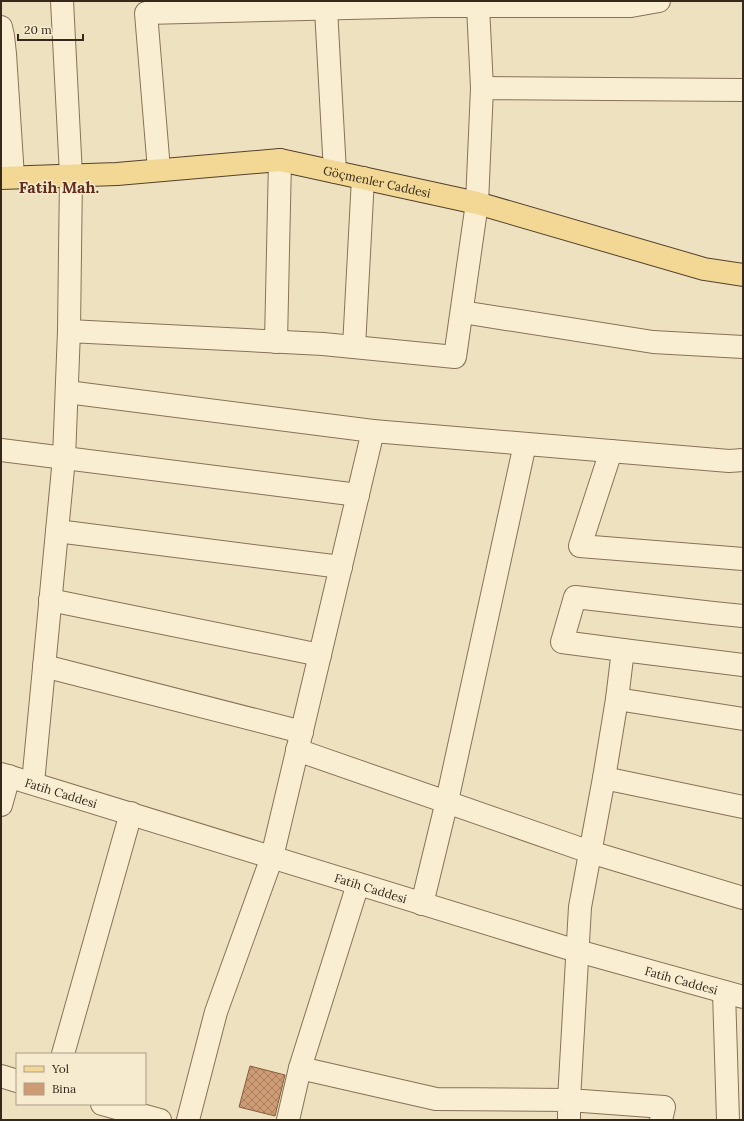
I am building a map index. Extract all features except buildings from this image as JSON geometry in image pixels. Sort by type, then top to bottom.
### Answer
[{"type":"main road","name":"Göçmenler Caddesi","points":[[7,177],[117,174],[280,160],[477,203],[704,269],[743,275]]},
{"type":"street","points":[[33,783],[64,458],[67,392],[71,175],[62,1]]},
{"type":"street","points":[[159,170],[146,7],[326,9],[478,6],[631,6],[658,1]]},
{"type":"street","points":[[69,330],[354,347],[455,357],[477,203],[482,88],[478,6]]},
{"type":"street","points":[[326,9],[335,172]]},
{"type":"street","points":[[1,27],[3,36],[7,177]]},
{"type":"street","points":[[482,88],[743,90]]},
{"type":"street","points":[[276,342],[280,160]]},
{"type":"street","points":[[354,347],[363,178]]},
{"type":"street","points":[[462,312],[653,342],[743,347]]},
{"type":"street","points":[[67,392],[373,431],[729,461],[743,460]]},
{"type":"street","points":[[188,1120],[216,1012],[272,857],[373,431]]},
{"type":"street","points":[[422,904],[447,801],[525,444]]},
{"type":"street","points":[[1,450],[358,495]]},
{"type":"street","points":[[611,451],[580,546],[743,559]]},
{"type":"street","points":[[57,531],[341,567]]},
{"type":"street","points":[[743,616],[575,597],[562,642],[743,665]]},
{"type":"street","points":[[50,600],[320,655]]},
{"type":"street","points":[[569,1110],[580,907],[604,778],[617,699],[623,650]]},
{"type":"street","points":[[44,666],[300,741],[447,801],[590,852],[743,898]]},
{"type":"street","points":[[617,699],[743,719]]},
{"type":"street","points":[[1,805],[5,775]]},
{"type":"street","name":"Fatih Caddesi","points":[[5,775],[578,951],[734,994]]},
{"type":"street","points":[[604,778],[743,807]]},
{"type":"street","points":[[62,1053],[131,814]]},
{"type":"street","points":[[288,1120],[300,1068],[358,884]]},
{"type":"street","points":[[728,1120],[734,994]]},
{"type":"street","points":[[300,1068],[436,1099],[569,1110],[664,1107],[661,1120]]},
{"type":"street","points":[[1,1076],[16,1081]]},
{"type":"street","points":[[106,1105],[160,1120]]},
{"type":"district","name":"Fatih Mah.","points":[[59,187]]}]
